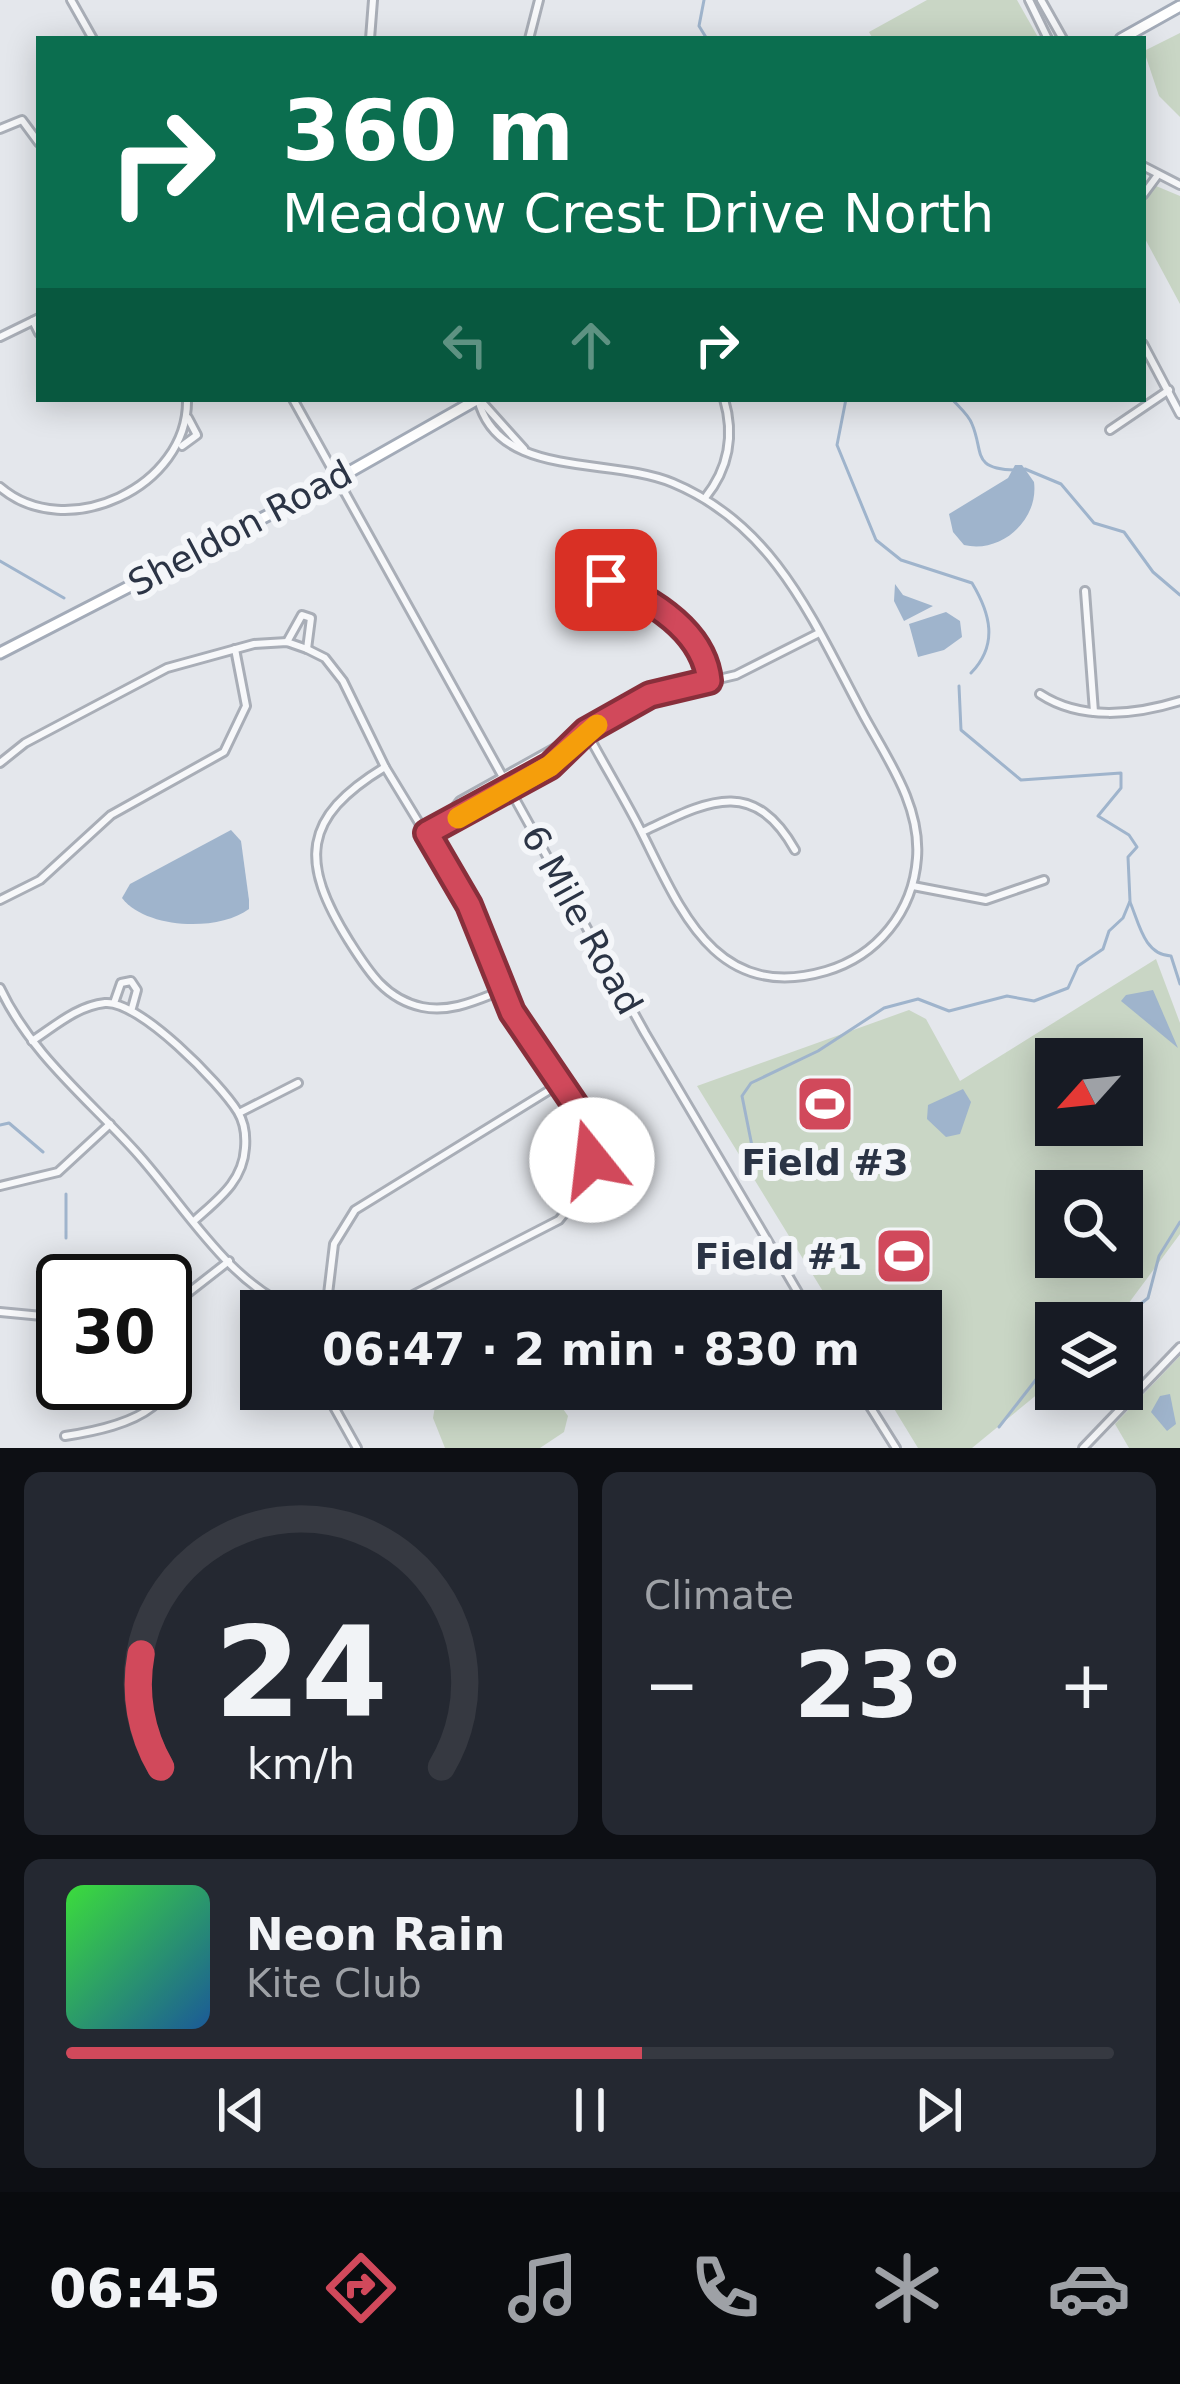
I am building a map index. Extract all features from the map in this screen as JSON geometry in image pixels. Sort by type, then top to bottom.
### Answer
[{"type":"main road","points":[[1126,36],[1180,6]]},
{"type":"main road","name":"Sheldon Road","points":[[0,653],[473,402]]},
{"type":"street","points":[[71,0],[91,36]]},
{"type":"street","points":[[370,36],[373,0]]},
{"type":"street","points":[[530,36],[538,0]]},
{"type":"street","points":[[1029,0],[1047,36]]},
{"type":"street","points":[[1041,0],[1061,36]]},
{"type":"street","points":[[0,129],[22,120],[36,139]]},
{"type":"street","points":[[1146,168],[1180,184]]},
{"type":"street","points":[[1146,191],[1157,176]]},
{"type":"street","points":[[0,337],[36,320]]},
{"type":"street","points":[[1146,350],[1180,414]]},
{"type":"street","points":[[1110,430],[1168,391]]},
{"type":"street","points":[[0,487],[27,506],[71,513],[152,475],[178,447],[188,418],[187,402]]},
{"type":"street","name":"6 Mile Road","points":[[295,402],[734,1190],[796,1290]]},
{"type":"street","points":[[479,402],[484,421],[499,440],[526,452],[628,468],[705,498],[776,557],[905,792],[918,840],[913,886],[891,928],[848,963],[813,974],[762,973],[726,959],[695,933],[586,731]]},
{"type":"street","points":[[481,402],[526,452]]},
{"type":"street","points":[[705,498],[727,458],[730,425],[725,402]]},
{"type":"street","points":[[606,580],[649,600],[676,623],[700,656],[709,681]]},
{"type":"street","points":[[1085,591],[1094,712]]},
{"type":"street","points":[[287,642],[294,622],[302,615],[311,618],[307,649]]},
{"type":"street","points":[[443,823],[460,801],[650,695],[749,670],[820,633]]},
{"type":"street","points":[[0,763],[25,743],[167,668],[235,649],[287,642],[325,658],[343,681],[385,767],[469,905],[503,990],[588,1129],[591,1168],[586,1186],[549,1227],[424,1290]]},
{"type":"street","points":[[0,900],[40,880],[96,826],[224,752],[243,722],[246,706],[235,649]]},
{"type":"street","points":[[1040,694],[1054,704],[1094,712],[1146,711],[1180,701]]},
{"type":"street","points":[[427,833],[550,766],[574,740]]},
{"type":"street","points":[[385,767],[341,796],[323,822],[315,853],[323,898],[374,980],[398,998],[449,1008],[503,990]]},
{"type":"street","points":[[642,832],[710,802],[736,801],[770,814],[795,850]]},
{"type":"street","points":[[913,886],[986,900],[1043,880]]},
{"type":"street","points":[[114,1004],[121,983],[131,981],[136,991],[132,1008]]},
{"type":"street","points":[[0,988],[32,1041],[258,1290]]},
{"type":"street","points":[[32,1041],[75,1012],[114,1004],[132,1008],[239,1113],[245,1144],[237,1178],[194,1221]]},
{"type":"street","points":[[239,1113],[298,1083]]},
{"type":"street","points":[[329,1290],[334,1244],[355,1210],[561,1083]]},
{"type":"street","points":[[0,1186],[58,1172],[110,1124]]},
{"type":"street","points":[[586,1186],[607,1191],[619,1184],[614,1174],[591,1168]]},
{"type":"street","points":[[192,1290],[229,1262]]},
{"type":"street","points":[[0,1312],[36,1315]]},
{"type":"street","points":[[1083,1448],[1180,1347]]},
{"type":"street","points":[[64,1436],[126,1425],[146,1410]]},
{"type":"street","points":[[336,1410],[357,1448]]},
{"type":"street","points":[[872,1410],[896,1448]]},
{"type":"green space","points":[[927,0],[1017,0],[1037,36],[871,36],[869,32]]},
{"type":"green space","points":[[1180,33],[1180,117],[1159,96],[1146,50]]},
{"type":"green space","points":[[1156,186],[1180,196],[1180,304],[1146,241],[1146,198]]},
{"type":"green space","points":[[1156,959],[1180,1023],[1180,1234],[1130,1302],[1035,1302],[1035,1396],[972,1448],[918,1448],[895,1410],[942,1410],[942,1290],[822,1290],[697,1086],[909,1010],[926,1019],[960,1081]]},
{"type":"green space","points":[[1180,1356],[1180,1448],[1129,1448],[1115,1424],[1128,1410],[1143,1410],[1143,1395]]},
{"type":"green space","points":[[434,1410],[564,1410],[568,1416],[564,1432],[540,1448],[445,1448]]},
{"type":"water","points":[[1015,465],[1022,465],[1034,482],[1024,521],[1004,539],[964,545],[953,532],[949,514],[1008,478]]},
{"type":"water","points":[[895,584],[903,595],[933,606],[904,621],[894,601]]},
{"type":"water","points":[[946,612],[960,621],[962,637],[944,650],[918,657],[909,624]]},
{"type":"water","points":[[231,830],[241,841],[249,909],[219,921],[183,924],[148,916],[122,898],[130,884]]},
{"type":"water","points":[[1153,990],[1178,1048],[1121,1001],[1126,995]]},
{"type":"water","points":[[963,1089],[971,1102],[960,1134],[946,1137],[927,1119],[928,1105]]},
{"type":"water","points":[[1170,1394],[1176,1424],[1167,1431],[1151,1412],[1160,1396]]},
{"type":"waterway","points":[[704,0],[699,26],[705,36]]},
{"type":"waterway","points":[[845,402],[837,445],[876,540],[901,560],[972,583],[978,594],[987,617],[988,640],[971,673]]},
{"type":"waterway","points":[[955,402],[971,421],[985,462],[1015,470]]},
{"type":"waterway","points":[[1025,469],[1061,484],[1094,523],[1124,532],[1153,572],[1180,595]]},
{"type":"waterway","points":[[0,561],[64,598]]},
{"type":"waterway","points":[[749,1175],[755,1161],[742,1096],[751,1083],[818,1051],[884,1008],[918,999],[949,1011],[1007,996],[1034,1001],[1068,988],[1078,966],[1103,949],[1109,931],[1123,918],[1130,901],[1128,857],[1137,847],[1129,835],[1098,816],[1121,788],[1121,773],[1021,780],[961,730],[959,686]]},
{"type":"waterway","points":[[1130,902],[1149,944],[1171,956],[1180,984]]},
{"type":"waterway","points":[[0,1125],[9,1123],[43,1152]]},
{"type":"waterway","points":[[66,1194],[66,1238]]},
{"type":"waterway","points":[[1143,1302],[1159,1256],[1180,1222]]},
{"type":"waterway","points":[[999,1427],[1035,1381]]},
{"type":"slow traffic","points":[[458,818],[550,766],[574,740],[597,725]]},
{"type":"place","name":"Field #3","points":[[825,1104]]},
{"type":"place","name":"Field #1","points":[[904,1256]]},
{"type":"route","points":[[592,1160],[592,1145],[579,1108],[512,1012],[469,905],[427,833],[550,766],[586,731],[650,695],[709,681],[700,656],[676,623],[649,600],[606,580]]}]
